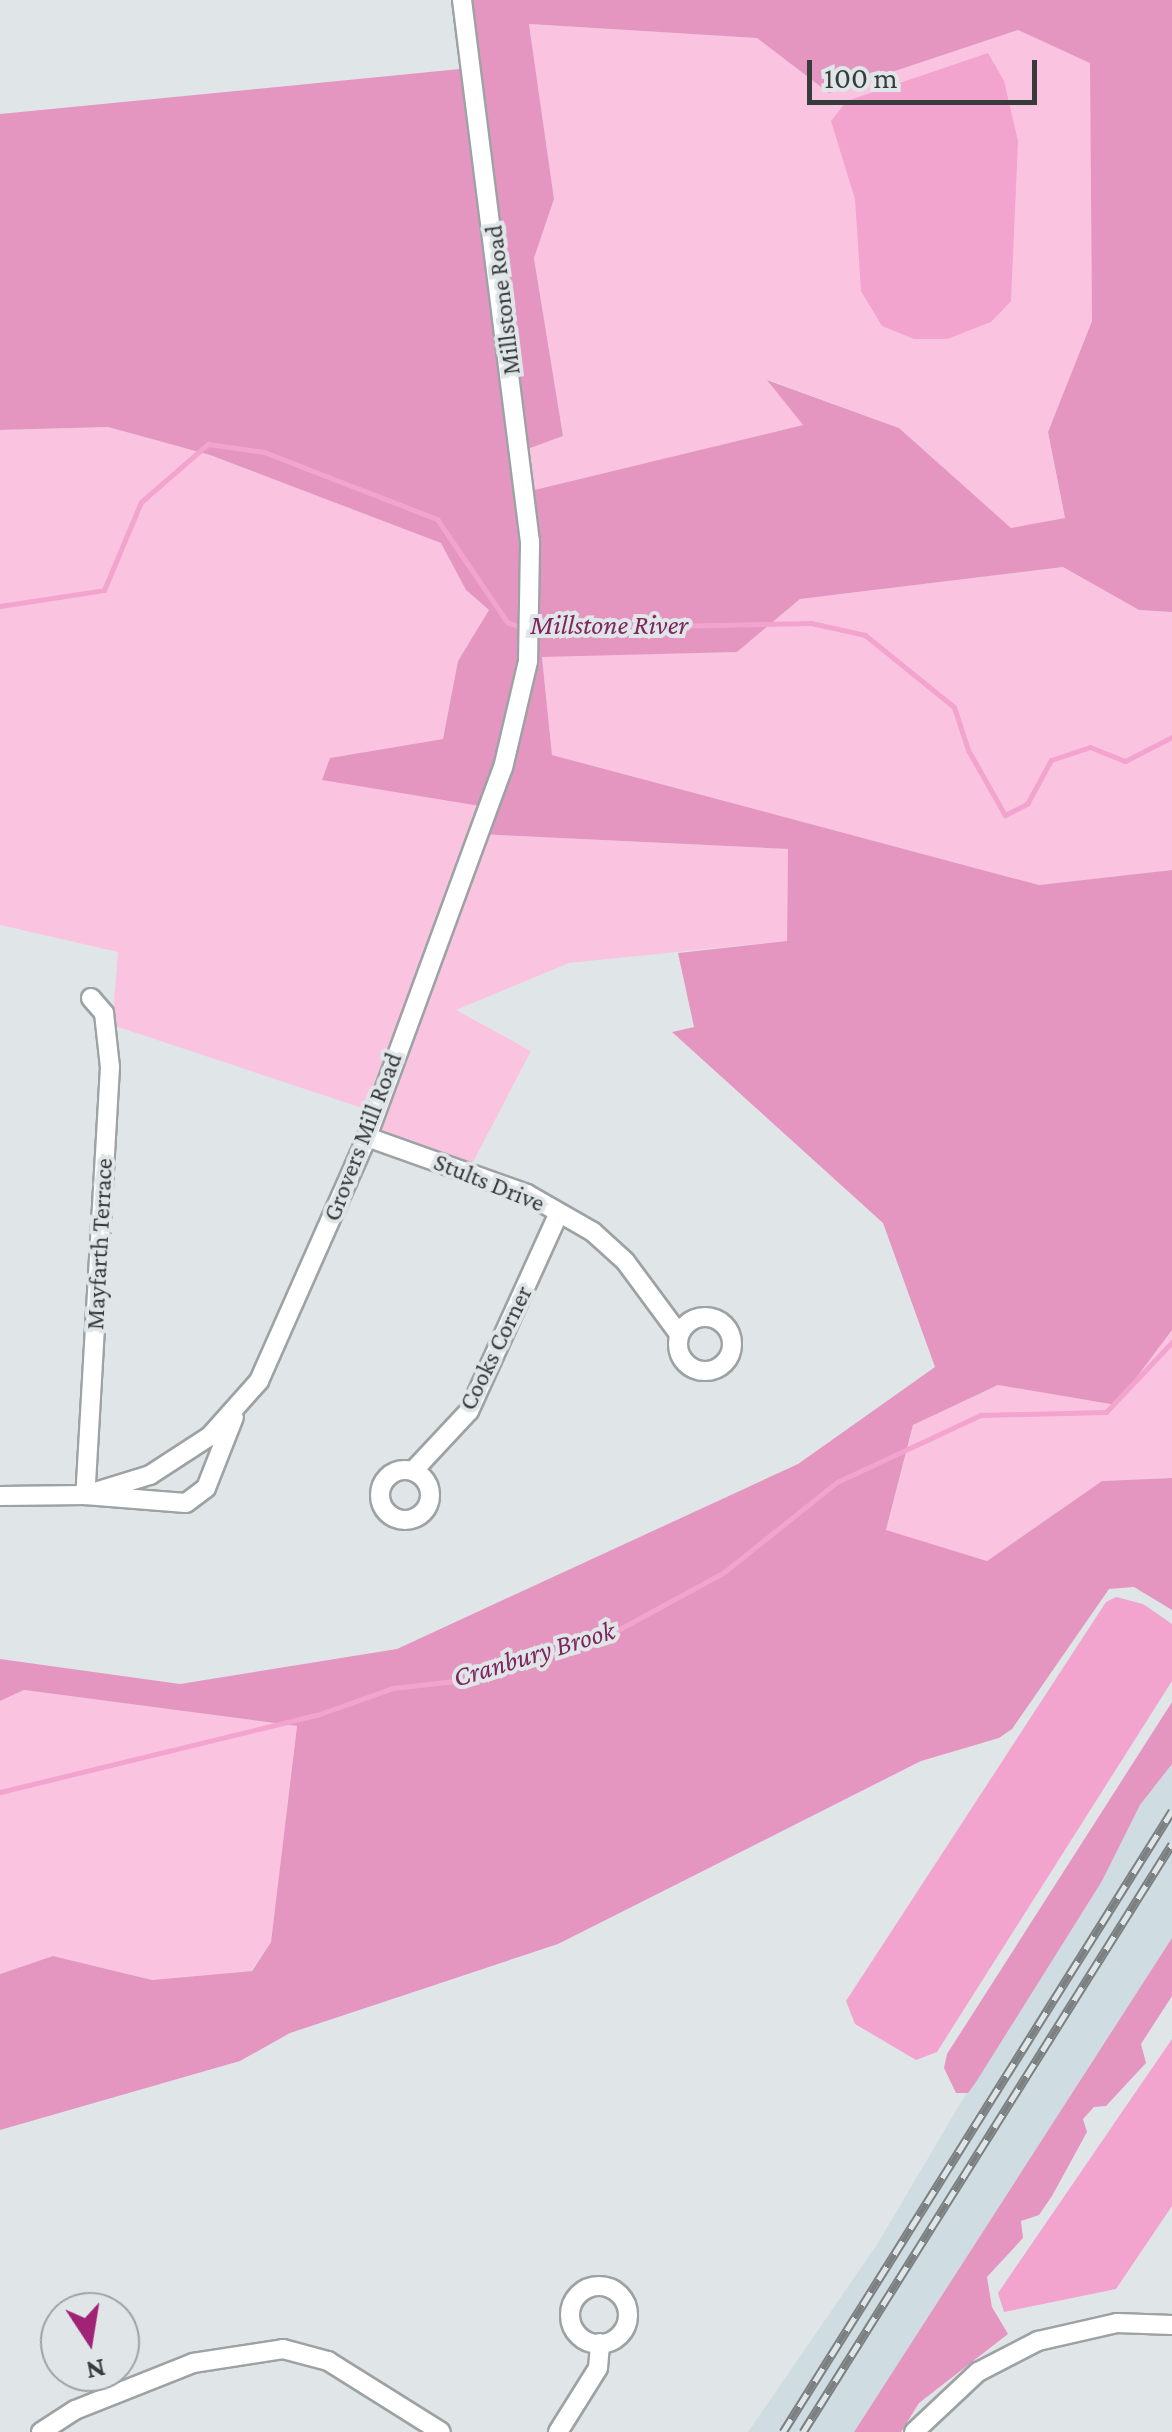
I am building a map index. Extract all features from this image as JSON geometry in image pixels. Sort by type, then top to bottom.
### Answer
[{"type":"street","name":"Millstone Road","points":[[462,0],[520,439],[531,602]]},
{"type":"street","name":"Grovers Mill Road","points":[[0,1496],[86,1495],[184,1457],[236,1412],[275,1353],[367,1137],[503,768],[528,660],[531,602]]},
{"type":"street","name":"Mayfarth Terrace","points":[[86,1495],[110,1067],[104,1012],[91,998]]},
{"type":"street","name":"Stults Drive","points":[[367,1137],[527,1194],[559,1213],[626,1260],[680,1334]]},
{"type":"street","name":"Cooks Corner","points":[[413,1471],[468,1410],[486,1380],[559,1213]]},
{"type":"street","points":[[86,1495],[186,1503],[206,1488],[236,1412]]},
{"type":"street","points":[[914,2432],[978,2372],[1038,2341],[1117,2323],[1172,2325]]},
{"type":"street","points":[[558,2432],[598,2368],[600,2344]]},
{"type":"street","points":[[41,2432],[75,2410],[193,2363],[283,2349],[328,2361],[441,2432]]},
{"type":"shaded area","points":[[461,0],[1172,0],[1172,612],[1139,610],[1063,567],[800,599],[737,652],[542,657],[552,755],[1039,885],[1172,870],[1172,1330],[1116,1405],[998,1385],[913,1425],[886,1530],[987,1561],[1102,1481],[1172,1478],[1172,1610],[1134,1587],[1109,1589],[1012,1729],[999,1738],[921,1761],[558,1944],[290,2033],[240,2061],[0,2130],[0,1974],[53,1956],[152,1980],[252,1971],[271,1942],[297,1726],[24,1690],[0,1701],[0,1659],[180,1684],[397,1649],[798,1464],[935,1367],[883,1223],[672,1032],[694,1027],[678,953],[787,941],[788,849],[477,834],[486,807],[322,780],[330,758],[443,739],[458,661],[489,610],[466,590],[441,543],[210,455],[108,427],[0,430],[0,114],[470,68]],"holes":[[[529,24],[757,38],[829,93],[1018,30],[1090,63],[1092,321],[1048,432],[1065,518],[1011,528],[899,428],[767,380],[803,425],[526,492],[522,451],[563,436],[534,258],[554,199]]]},
{"type":"shaded area","points":[[529,24],[758,38],[829,93],[1018,30],[1091,63],[1092,321],[1048,432],[1065,519],[1011,528],[899,428],[769,380],[804,425],[526,492],[521,451],[563,436],[534,257],[554,199]]},
{"type":"shaded area","points":[[988,53],[1004,81],[1018,141],[1011,301],[991,322],[947,339],[914,339],[882,326],[861,291],[855,199],[831,121],[847,101]]},
{"type":"shaded area","points":[[108,427],[210,455],[442,543],[466,590],[490,611],[458,661],[443,739],[330,758],[487,807],[478,834],[788,849],[787,941],[569,963],[456,1010],[531,1051],[471,1166],[360,1127],[368,1110],[112,1025],[118,952],[0,925],[0,430]]},
{"type":"shaded area","points":[[1063,567],[1139,610],[1172,612],[1172,870],[1039,885],[552,755],[542,656],[737,652],[800,599]]},
{"type":"shaded area","points":[[1172,1330],[1172,1478],[1102,1481],[987,1561],[886,1531],[913,1425],[998,1385],[1116,1405]]},
{"type":"shaded area","points":[[1116,1597],[1143,1604],[1172,1624],[1172,1681],[937,2052],[916,2060],[855,2024],[846,2001],[1106,1602]]},
{"type":"shaded area","points":[[24,1690],[297,1726],[271,1942],[251,1971],[152,1980],[53,1956],[0,1974],[0,1701]]},
{"type":"shaded area","points":[[1172,1702],[1172,1764],[1140,1805],[1102,1881],[976,2082],[968,2093],[956,2093],[944,2068],[947,2054]]},
{"type":"shaded area","points":[[1172,1764],[1172,1939],[854,2432],[748,2432],[878,2243],[997,2041],[1102,1881],[1140,1805]]},
{"type":"shaded area","points":[[1172,1938],[1172,1996],[1141,2044],[1146,2063],[1106,2106],[1094,2107],[1083,2119],[1087,2132],[1052,2196],[1039,2215],[1021,2221],[1023,2238],[987,2277],[992,2307],[1008,2334],[919,2403],[901,2432],[854,2432]]},
{"type":"shaded area","points":[[1172,2039],[1172,2206],[1116,2289],[1004,2312],[998,2293]]},
{"type":"waterway","name":"Millstone River","points":[[0,606],[104,590],[141,502],[208,444],[264,452],[437,519],[507,622],[526,629],[811,623],[865,635],[954,707],[968,750],[1005,815],[1027,804],[1051,760],[1090,747],[1125,761],[1172,737]]},
{"type":"waterway","name":"Cranbury Brook","points":[[0,1792],[317,1715],[393,1688],[464,1680],[616,1631],[723,1573],[837,1482],[981,1415],[1106,1412],[1172,1342]]},
{"type":"railway","points":[[783,2432],[1172,1811]]},
{"type":"railway","points":[[803,2432],[1172,1844]]}]
